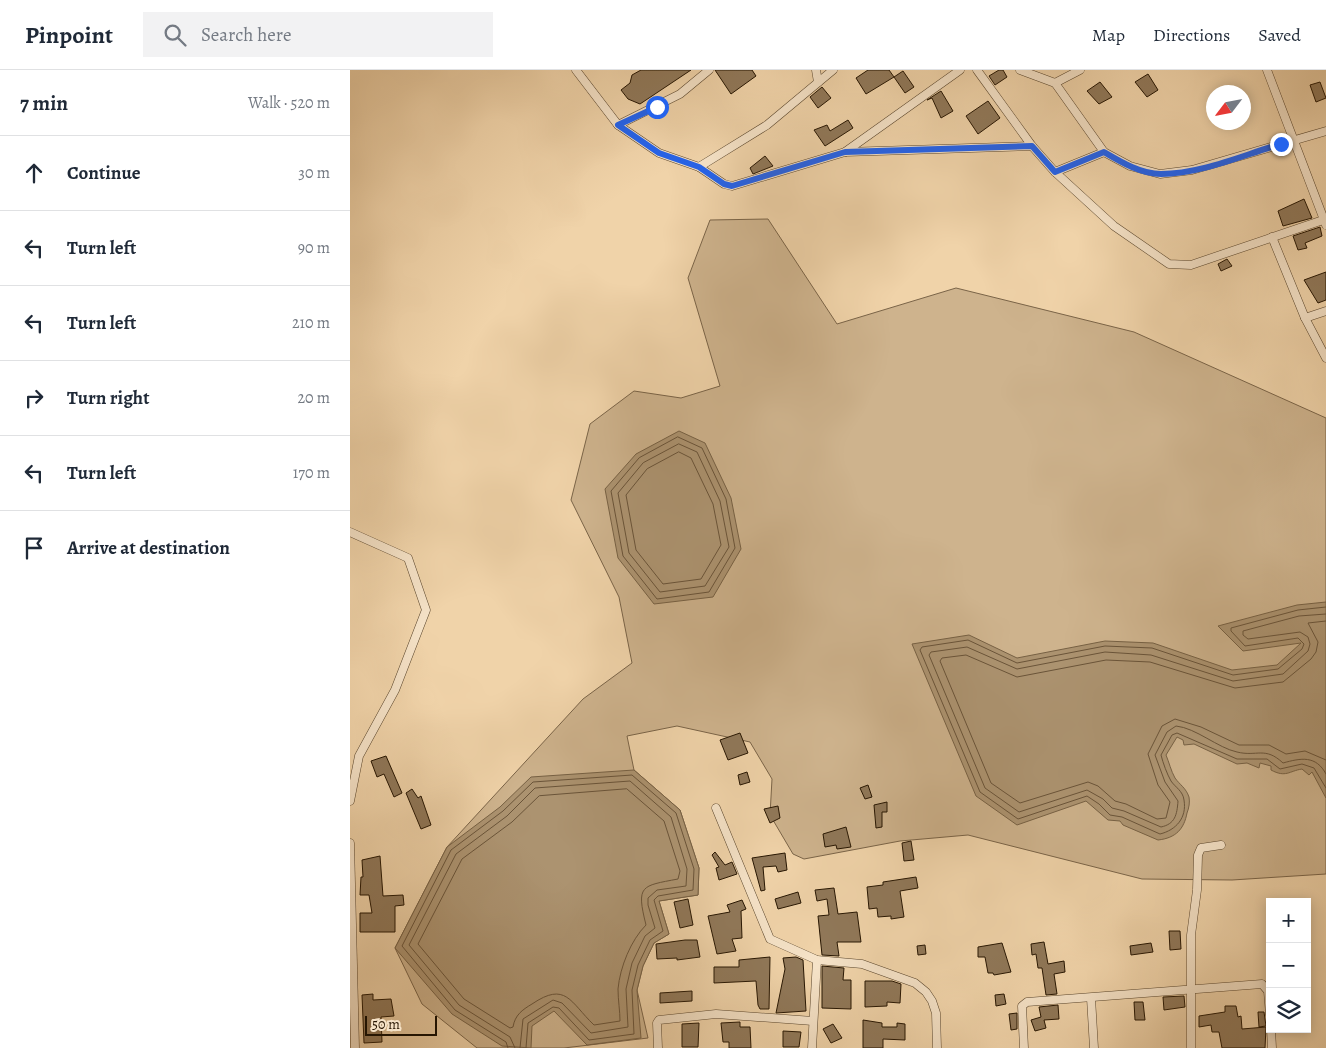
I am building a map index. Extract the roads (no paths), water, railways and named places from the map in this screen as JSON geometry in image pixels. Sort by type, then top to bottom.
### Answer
[{"type":"street","points":[[576,70],[618,125],[659,153],[699,167],[724,184],[732,186],[845,152],[1032,146]]},
{"type":"street","points":[[618,125],[680,94],[709,70]]},
{"type":"street","points":[[816,70],[818,82]]},
{"type":"street","points":[[699,167],[767,125],[833,70]]},
{"type":"street","points":[[845,152],[960,70]]},
{"type":"street","points":[[977,70],[1032,146],[1055,172],[1114,226],[1169,264],[1191,265],[1272,237],[1325,222],[1268,72],[1278,70]]},
{"type":"street","points":[[1020,70],[1055,83],[1104,152],[1130,166],[1160,174],[1192,170],[1326,131]]},
{"type":"street","points":[[1055,83],[1080,70]]},
{"type":"street","points":[[1055,172],[1104,152]]},
{"type":"street","points":[[1272,237],[1305,318],[1326,358]]},
{"type":"street","points":[[1305,318],[1326,311]]},
{"type":"street","points":[[350,532],[408,558],[426,610],[395,690],[359,756],[350,801]]},
{"type":"street","points":[[716,808],[766,935],[774,942],[804,952],[817,960],[862,964],[915,983],[926,992],[932,1001],[936,1013],[937,1048]]},
{"type":"street","points":[[350,843],[355,1048]]},
{"type":"street","points":[[1191,1048],[1191,935],[1197,890],[1198,855],[1201,848],[1221,845]]},
{"type":"street","points":[[812,1048],[817,960]]},
{"type":"street","points":[[1024,1048],[1022,1006],[1024,1003],[1262,984],[1266,989]]},
{"type":"street","points":[[1090,998],[1094,1048]]},
{"type":"street","points":[[658,1048],[657,1023],[659,1020],[716,1014],[813,1021]]},
{"type":"street","points":[[1271,1033],[1272,1048]]},
{"type":"water","points":[[679,431],[705,443],[731,498],[741,549],[713,597],[654,604],[618,558],[605,489],[636,454]]},
{"type":"water","points":[[1326,602],[1326,798],[1312,772],[1309,775],[1302,769],[1280,774],[1271,770],[1271,766],[1260,763],[1259,768],[1247,763],[1237,764],[1194,744],[1184,745],[1183,740],[1177,737],[1166,755],[1175,778],[1188,794],[1189,807],[1184,824],[1178,832],[1170,837],[1158,840],[1123,825],[1120,821],[1108,820],[1086,801],[1017,825],[976,796],[912,644],[969,635],[1017,658],[1105,641],[1153,643],[1232,670],[1277,665],[1301,643],[1243,651],[1218,626],[1297,605]]},
{"type":"water","points":[[634,770],[680,810],[699,868],[698,895],[659,901],[669,934],[654,943],[643,966],[637,990],[641,1038],[587,1045],[554,1011],[532,1026],[531,1048],[502,1046],[452,1014],[395,948],[447,847],[500,807],[531,777]]}]
